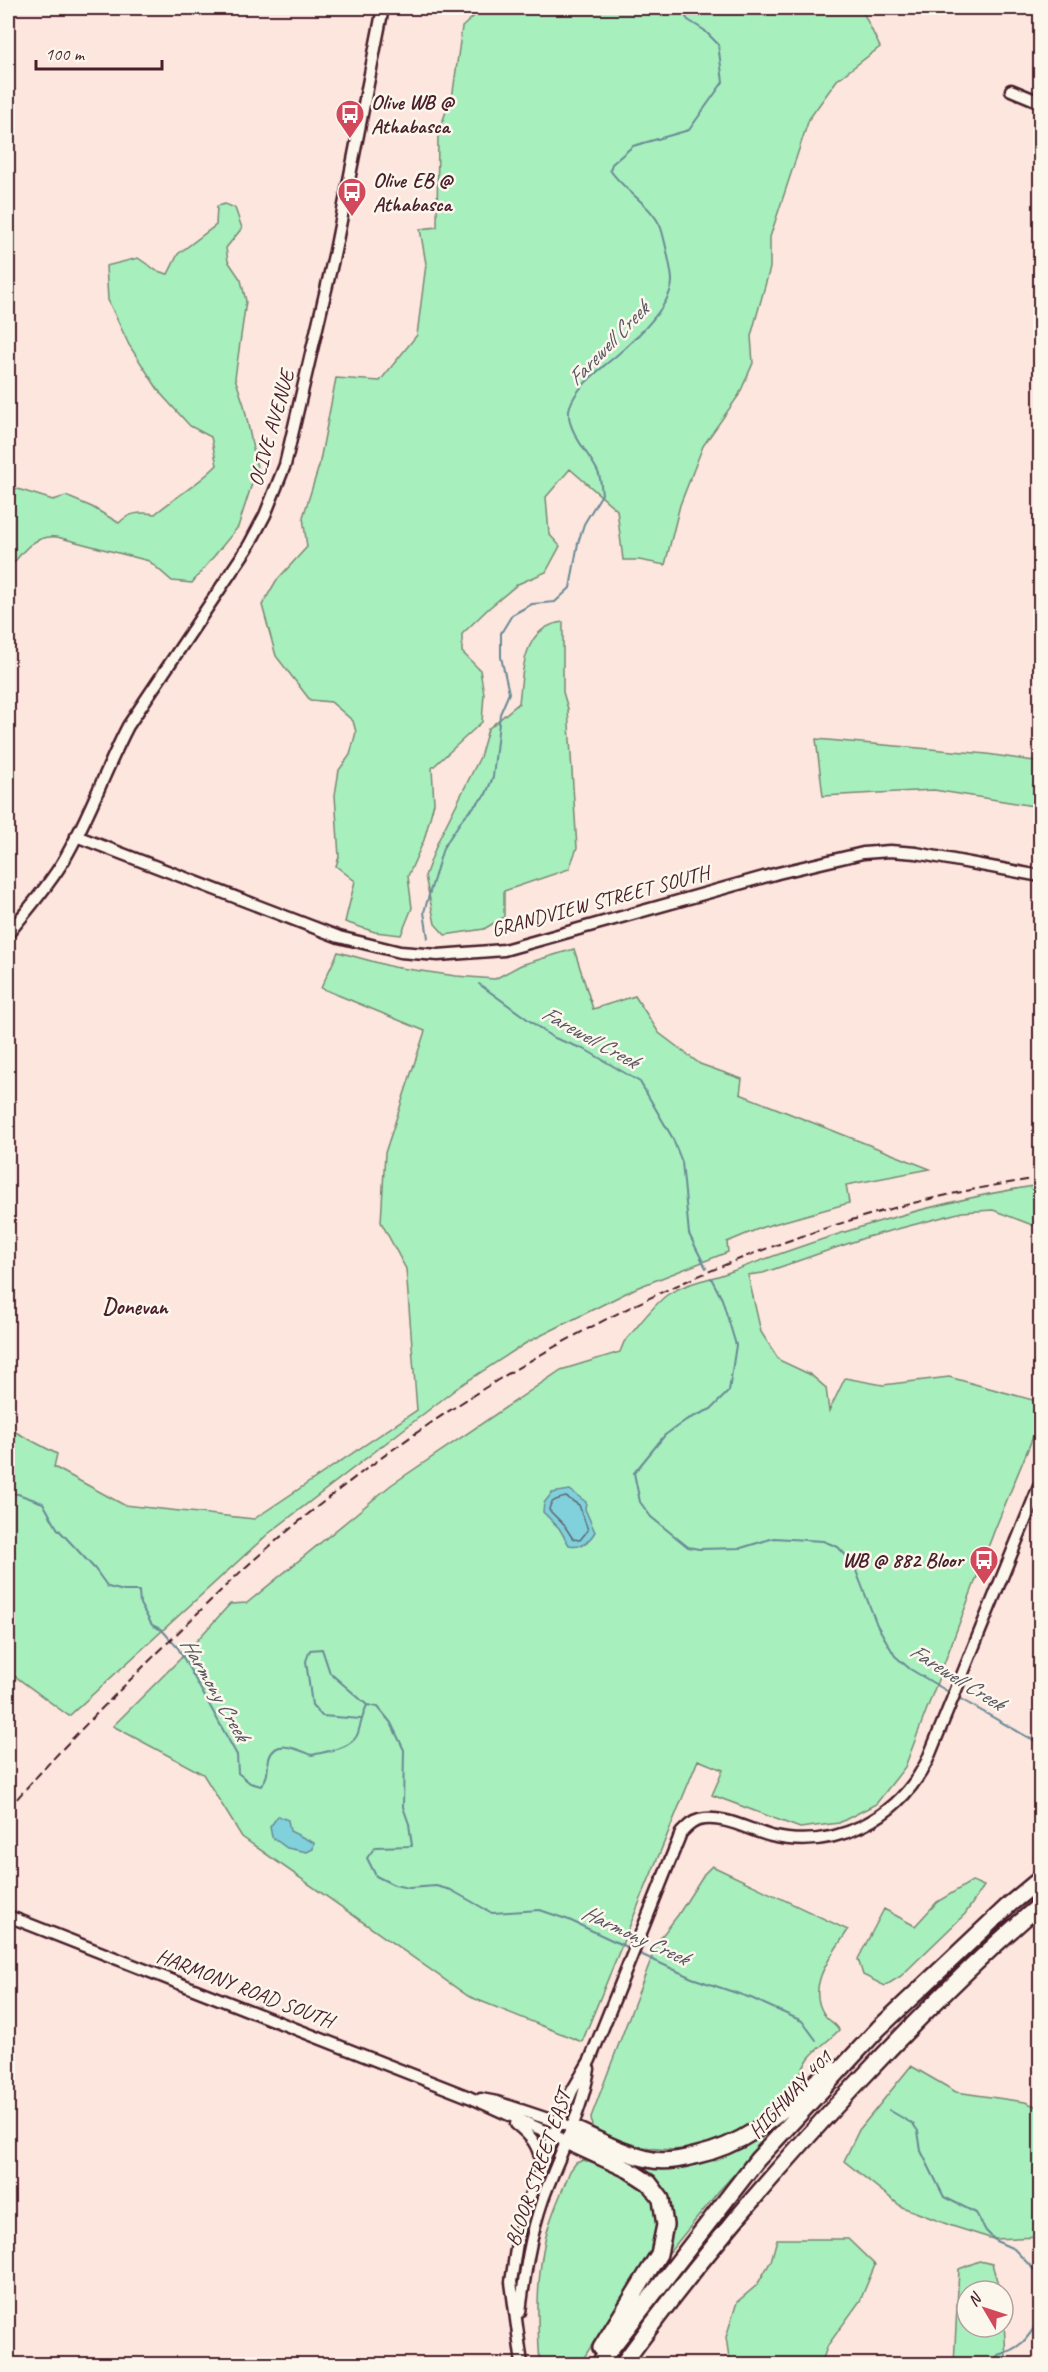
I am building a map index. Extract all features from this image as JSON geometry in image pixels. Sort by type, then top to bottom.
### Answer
[{"type":"highway","name":"HIGHWAY 401","points":[[599,2364],[757,2160],[879,2028],[1010,1904],[1041,1879]]},
{"type":"highway","name":"HIGHWAY 401","points":[[623,2364],[651,2325],[767,2181],[920,2016],[1041,1905]]},
{"type":"highway","points":[[563,2132],[650,2159],[677,2160],[718,2151],[759,2129],[879,2028]]},
{"type":"highway","points":[[563,2132],[649,2183],[661,2199],[666,2225],[659,2254],[591,2364]]},
{"type":"main road","name":"OLIVE AVENUE","points":[[8,934],[49,884],[76,836],[128,726],[248,547],[265,515],[285,465],[335,251],[383,8]]},
{"type":"main road","points":[[1011,90],[1041,102]]},
{"type":"main road","name":"GRANDVIEW STREET SOUTH","points":[[76,836],[339,937],[400,952],[438,956],[504,950],[683,898],[839,857],[863,853],[890,850],[916,853],[1041,876]]},
{"type":"main road","name":"BLOOR STREET EAST","points":[[522,2364],[511,2282],[513,2259],[528,2200],[541,2168],[584,2097],[590,2060],[681,1833],[690,1823],[700,1819],[712,1819],[772,1836],[804,1840],[831,1837],[863,1826],[891,1808],[913,1785],[927,1761],[1041,1484]]},
{"type":"main road","name":"HARMONY ROAD SOUTH","points":[[8,1916],[469,2097],[507,2116],[563,2132]]},
{"type":"main road","name":"HARMONY ROAD SOUTH","points":[[469,2097],[497,2102],[563,2132]]},
{"type":"main road","points":[[507,2116],[534,2141],[540,2155],[541,2168]]},
{"type":"main road","name":"BLOOR STREET EAST","points":[[518,2324],[533,2231],[563,2132]]},
{"type":"green space","points":[[483,8],[861,8],[880,47],[837,80],[809,119],[770,237],[770,268],[751,336],[753,363],[739,395],[703,446],[680,505],[665,565],[639,560],[623,560],[617,510],[570,469],[546,497],[549,534],[560,546],[546,572],[518,584],[462,634],[462,652],[480,670],[484,694],[482,722],[432,768],[434,803],[424,840],[408,876],[412,908],[401,935],[375,932],[345,922],[355,881],[336,866],[339,857],[335,795],[339,770],[350,755],[356,732],[353,721],[331,702],[310,700],[276,656],[262,605],[276,581],[307,547],[303,517],[319,466],[336,378],[380,381],[417,335],[426,264],[420,229],[437,227],[438,134],[453,92],[462,27]]},
{"type":"green space","points":[[225,204],[235,208],[242,228],[226,248],[228,261],[241,280],[246,301],[235,378],[244,405],[257,468],[238,527],[192,583],[172,581],[149,561],[57,537],[41,539],[28,546],[8,570],[8,486],[53,500],[66,496],[92,507],[119,523],[136,514],[155,514],[217,465],[211,437],[190,426],[161,394],[129,345],[108,300],[106,266],[138,258],[157,271],[168,274],[178,254],[216,225],[217,206]]},
{"type":"green space","points":[[563,622],[563,692],[568,709],[577,848],[569,869],[504,891],[504,917],[484,929],[445,935],[435,924],[425,876],[438,841],[480,757],[488,729],[519,703],[524,665],[532,641],[539,632]]},
{"type":"green space","points":[[816,739],[987,754],[1040,762],[1040,807],[934,790],[823,796]]},
{"type":"green space","points":[[574,949],[593,1009],[635,996],[659,1033],[700,1064],[742,1079],[740,1094],[930,1169],[846,1185],[849,1203],[763,1227],[727,1242],[728,1252],[636,1288],[526,1343],[461,1385],[268,1534],[69,1716],[8,1671],[8,1428],[57,1454],[54,1467],[124,1505],[254,1519],[417,1410],[406,1269],[381,1222],[385,1153],[425,1031],[321,988],[338,952],[393,967],[495,979],[521,965]]},
{"type":"green space","points":[[1040,1185],[1040,1228],[993,1210],[962,1212],[867,1237],[763,1273],[748,1275],[761,1332],[779,1360],[811,1375],[826,1388],[829,1411],[845,1378],[883,1385],[949,1377],[1040,1402],[1040,1420],[995,1529],[905,1767],[876,1804],[839,1823],[800,1828],[712,1795],[723,1770],[698,1760],[582,2042],[468,1996],[242,1837],[203,1774],[113,1726],[180,1659],[230,1604],[247,1603],[391,1485],[561,1370],[620,1352],[624,1342],[667,1295],[689,1285],[804,1245],[882,1221],[960,1200]]},
{"type":"green space","points":[[712,1866],[848,1930],[823,1970],[818,1992],[819,2003],[824,2014],[839,2030],[809,2058],[793,2086],[769,2111],[747,2128],[723,2140],[698,2147],[672,2150],[645,2147],[619,2140],[592,2127],[591,2117],[658,1941],[704,1874]]},
{"type":"green space","points":[[972,1881],[984,1886],[965,1914],[901,1976],[885,1986],[863,1975],[858,1959],[884,1909],[915,1926],[937,1902]]},
{"type":"green space","points":[[911,2066],[956,2092],[1025,2102],[1040,2108],[1040,2237],[993,2239],[902,2207],[844,2161],[859,2130]]},
{"type":"green space","points":[[778,2119],[783,2121],[718,2192],[669,2253],[667,2251],[672,2228],[671,2207],[663,2189],[646,2172],[650,2165],[705,2160],[719,2156],[746,2143]]},
{"type":"green space","points":[[584,2160],[626,2176],[647,2190],[656,2204],[658,2220],[655,2237],[640,2271],[580,2364],[540,2364],[538,2300],[540,2268],[546,2236],[570,2171],[576,2163]]},
{"type":"green space","points":[[777,2239],[848,2239],[875,2265],[860,2301],[828,2345],[821,2364],[730,2364],[726,2337],[737,2302],[757,2285],[771,2261]]},
{"type":"green space","points":[[979,2261],[992,2264],[996,2279],[958,2279],[959,2269]]},
{"type":"green space","points":[[955,2339],[1005,2339],[1006,2358],[1002,2364],[954,2364]]},
{"type":"water","points":[[570,1490],[586,1502],[585,1509],[595,1532],[587,1542],[578,1546],[569,1545],[559,1528],[543,1512],[544,1503],[552,1493]]},
{"type":"water","points":[[278,1816],[288,1820],[290,1831],[314,1843],[313,1849],[307,1852],[287,1848],[272,1837],[270,1827]]},
{"type":"waterway","name":"Farewell Creek","points":[[428,938],[424,912],[443,848],[463,818],[486,794],[493,777],[500,714],[509,693],[501,657],[501,633],[512,615],[532,604],[555,602],[570,588],[578,543],[584,524],[602,494],[598,472],[570,423],[570,406],[585,383],[646,327],[670,292],[672,277],[661,228],[645,205],[610,170],[612,164],[633,146],[689,130],[723,82],[718,44],[704,30],[688,20],[680,8]]},
{"type":"waterway","name":"Farewell Creek","points":[[479,984],[552,1037],[586,1050],[640,1082],[672,1137],[682,1162],[689,1234],[706,1268]]},
{"type":"waterway","name":"Farewell Creek","points":[[711,1278],[722,1299],[736,1345],[729,1391],[711,1409],[686,1420],[665,1435],[634,1473],[640,1502],[651,1517],[688,1547],[741,1548],[774,1538],[823,1541],[838,1547],[853,1563],[877,1625],[895,1656],[910,1669],[952,1694]]},
{"type":"waterway","name":"Harmony Creek","points":[[8,1493],[43,1503],[57,1528],[95,1569],[108,1587],[124,1591],[139,1591],[140,1604],[152,1625],[162,1630],[178,1648],[237,1755],[238,1773],[250,1783],[261,1786],[264,1782],[269,1759],[276,1748],[294,1748],[312,1755],[351,1743],[358,1733],[367,1705]]},
{"type":"waterway","points":[[361,1719],[322,1716],[312,1705],[306,1661],[310,1650],[322,1649],[330,1673],[367,1705]]},
{"type":"waterway","name":"Farewell Creek","points":[[957,1697],[1040,1744]]},
{"type":"waterway","name":"Harmony Creek","points":[[367,1705],[378,1707],[391,1723],[404,1750],[403,1807],[409,1824],[412,1846],[375,1847],[367,1858],[376,1876],[394,1885],[409,1888],[436,1886],[451,1890],[492,1913],[540,1910],[569,1920],[631,1949]]},
{"type":"waterway","name":"Harmony Creek","points":[[636,1952],[692,1978],[751,1998],[802,2021],[816,2040]]},
{"type":"waterway","name":"Harmony Creek","points":[[889,2110],[913,2124],[918,2131],[921,2151],[944,2197],[976,2213],[986,2231],[996,2241],[1014,2249],[1040,2276]]},
{"type":"waterway","points":[[992,2364],[998,2355],[1023,2342],[1040,2319]]},
{"type":"railway","points":[[8,1809],[92,1718],[247,1566],[333,1495],[423,1428],[518,1368],[616,1314],[718,1268],[823,1229],[930,1199],[1040,1178]]},
{"type":"place","name":"Olive WB @ Athabasca","points":[[350,140]]},
{"type":"place","name":"Olive EB @ Athabasca","points":[[352,218]]},
{"type":"place","name":"WB @ 882 Bloor","points":[[984,1586]]},
{"type":"district","name":"Donevan","points":[[135,1307]]}]
